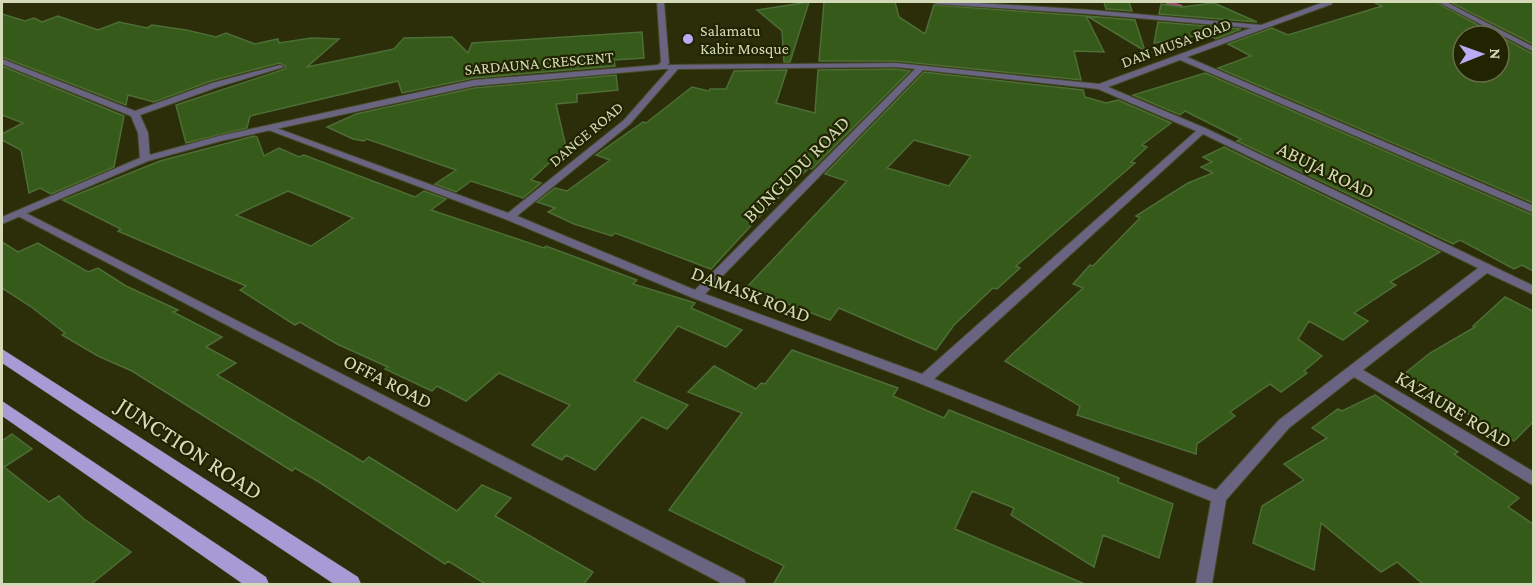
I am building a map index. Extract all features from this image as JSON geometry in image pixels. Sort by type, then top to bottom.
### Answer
[{"type":"main road","name":"JUNCTION ROAD","points":[[2,355],[351,585]]},
{"type":"main road","points":[[2,407],[259,585]]},
{"type":"street","points":[[936,2],[1091,12],[1262,27]]},
{"type":"street","name":"DAN MUSA ROAD","points":[[1100,87],[1329,2]]},
{"type":"street","points":[[1442,2],[1533,50]]},
{"type":"street","points":[[659,3],[665,63],[660,67]]},
{"type":"street","points":[[1180,57],[1533,210]]},
{"type":"street","points":[[2,61],[135,114],[215,86],[280,67]]},
{"type":"street","name":"SARDAUNA CRESCENT","points":[[2,220],[145,159],[381,101],[474,83],[660,67],[896,65],[1100,87]]},
{"type":"street","name":"DANGE ROAD","points":[[509,217],[627,123],[676,67]]},
{"type":"street","name":"BUNGUDU ROAD","points":[[697,295],[921,68]]},
{"type":"street","name":"ABUJA ROAD","points":[[1100,87],[1202,130],[1533,291]]},
{"type":"street","points":[[135,114],[143,133],[145,159]]},
{"type":"street","name":"DAMASK ROAD","points":[[268,128],[509,217],[697,295],[924,380],[1219,498]]},
{"type":"street","points":[[924,380],[1202,130]]},
{"type":"street","name":"OFFA ROAD","points":[[20,213],[738,585]]},
{"type":"street","points":[[1204,585],[1219,498],[1284,424],[1486,268]]},
{"type":"street","name":"KAZAURE ROAD","points":[[1355,371],[1533,480]]},
{"type":"building","points":[[809,2],[790,62],[784,62],[782,31],[757,10]]},
{"type":"building","points":[[824,2],[895,2],[899,17],[925,34],[934,5],[1086,16],[1104,52],[1074,51],[1081,80],[896,61],[819,61]]},
{"type":"building","points":[[1104,2],[1129,2],[1132,11],[1106,9]]},
{"type":"building","points":[[1373,2],[1436,2],[1476,24],[1451,24],[1451,84],[1511,84],[1511,42],[1533,54],[1533,203],[1218,68],[1251,56],[1228,44],[1272,28],[1288,35],[1382,6]]},
{"type":"building","points":[[1450,2],[1533,2],[1533,44],[1511,33],[1511,24],[1493,24]]},
{"type":"building","points":[[1214,3],[1257,22],[1159,14],[1161,4],[1182,7]]},
{"type":"building","points":[[2,14],[25,21],[34,18],[42,22],[58,16],[98,30],[119,22],[147,28],[152,25],[186,30],[216,37],[226,33],[255,44],[278,39],[279,43],[311,38],[339,39],[307,67],[394,49],[404,38],[452,37],[468,53],[472,43],[642,32],[644,58],[614,60],[615,66],[474,78],[402,93],[398,81],[250,116],[247,128],[186,143],[176,105],[285,69],[286,66],[279,63],[211,81],[154,102],[128,95],[126,105],[2,57]]},
{"type":"building","points":[[1087,16],[1135,20],[1145,51]]},
{"type":"building","points":[[1158,22],[1241,29],[1216,39],[1206,34],[1154,43]]},
{"type":"building","points":[[2,66],[124,116],[114,167],[51,194],[40,188],[29,193],[21,150],[2,140],[2,134],[23,123],[2,115]]},
{"type":"building","points":[[896,69],[910,71],[812,169],[809,168],[760,216],[711,269],[615,233],[612,236],[574,224],[548,212],[555,208],[537,202],[555,188],[567,191],[610,160],[596,155],[643,122],[646,123],[692,87],[709,91],[710,89],[726,89],[734,71],[787,70],[776,103],[815,113],[818,70]]},
{"type":"building","points":[[924,72],[1083,90],[1085,97],[1106,103],[1118,100],[1171,123],[1142,145],[1147,147],[1131,162],[1135,163],[1016,266],[1020,268],[997,289],[993,288],[954,325],[936,350],[839,308],[830,320],[746,288],[847,181],[825,174]],"holes":[[[914,140],[971,156],[949,186],[887,168]]]},
{"type":"building","points":[[1205,73],[1533,215],[1533,271],[1522,265],[1514,269],[1460,240],[1453,244],[1237,141],[1241,139],[1185,111],[1180,115],[1133,95]]},
{"type":"building","points":[[616,75],[618,90],[577,94],[577,102],[556,104],[566,147],[531,180],[541,183],[523,198],[471,181],[456,192],[435,184],[456,170],[367,139],[364,141],[353,139],[327,127],[356,114],[474,88]]},
{"type":"building","points":[[254,136],[257,137],[264,156],[279,148],[299,157],[304,155],[415,197],[424,191],[446,199],[431,210],[544,248],[546,246],[637,280],[633,284],[695,303],[691,308],[742,330],[726,347],[678,326],[634,381],[688,405],[667,429],[642,417],[595,470],[566,455],[562,460],[532,445],[570,405],[499,373],[466,401],[437,386],[432,391],[385,369],[388,367],[337,344],[300,322],[295,325],[240,290],[246,286],[118,231],[121,229],[63,200],[160,161]],"holes":[[[288,191],[353,218],[311,246],[236,215]]]},
{"type":"building","points":[[1224,147],[1440,252],[1390,282],[1396,285],[1354,313],[1368,321],[1343,340],[1309,321],[1298,339],[1322,356],[1304,371],[1307,373],[1281,392],[1270,384],[1230,412],[1235,416],[1197,444],[1196,454],[1077,415],[1080,406],[1005,361],[1083,288],[1073,284],[1140,218],[1136,216],[1188,183],[1213,173],[1201,167],[1212,162],[1203,157]]},
{"type":"building","points":[[2,242],[18,252],[38,243],[88,272],[98,268],[126,286],[178,310],[173,312],[222,337],[206,347],[236,363],[217,375],[363,462],[369,457],[457,511],[482,485],[511,498],[495,516],[593,572],[583,585],[487,585],[448,561],[445,564],[319,482],[295,468],[292,471],[132,371],[98,356],[62,335],[65,333],[2,288]]},
{"type":"building","points":[[1505,297],[1533,311],[1533,422],[1514,441],[1403,375],[1430,353],[1475,327],[1473,326]]},
{"type":"building","points":[[792,350],[898,388],[893,396],[944,418],[949,410],[1119,478],[1118,482],[1173,504],[1159,558],[1103,535],[1094,567],[1011,515],[1014,508],[972,491],[955,529],[1087,585],[773,585],[784,566],[669,510],[742,413],[688,392],[714,366],[756,389],[761,383],[765,384]]},
{"type":"building","points":[[1375,395],[1458,452],[1454,454],[1519,498],[1508,507],[1533,524],[1533,585],[1424,585],[1397,562],[1381,572],[1321,523],[1314,570],[1253,543],[1262,506],[1304,480],[1284,464],[1327,438],[1312,428],[1338,409],[1342,411]]},
{"type":"building","points":[[12,434],[32,449],[4,467],[49,502],[59,496],[84,519],[131,552],[90,585],[2,585],[2,441]]},
{"type":"waterway","points":[[1171,2],[1168,3],[1181,7]]},
{"type":"place","name":"Salamatu Kabir Mosque","points":[[688,39]]}]
